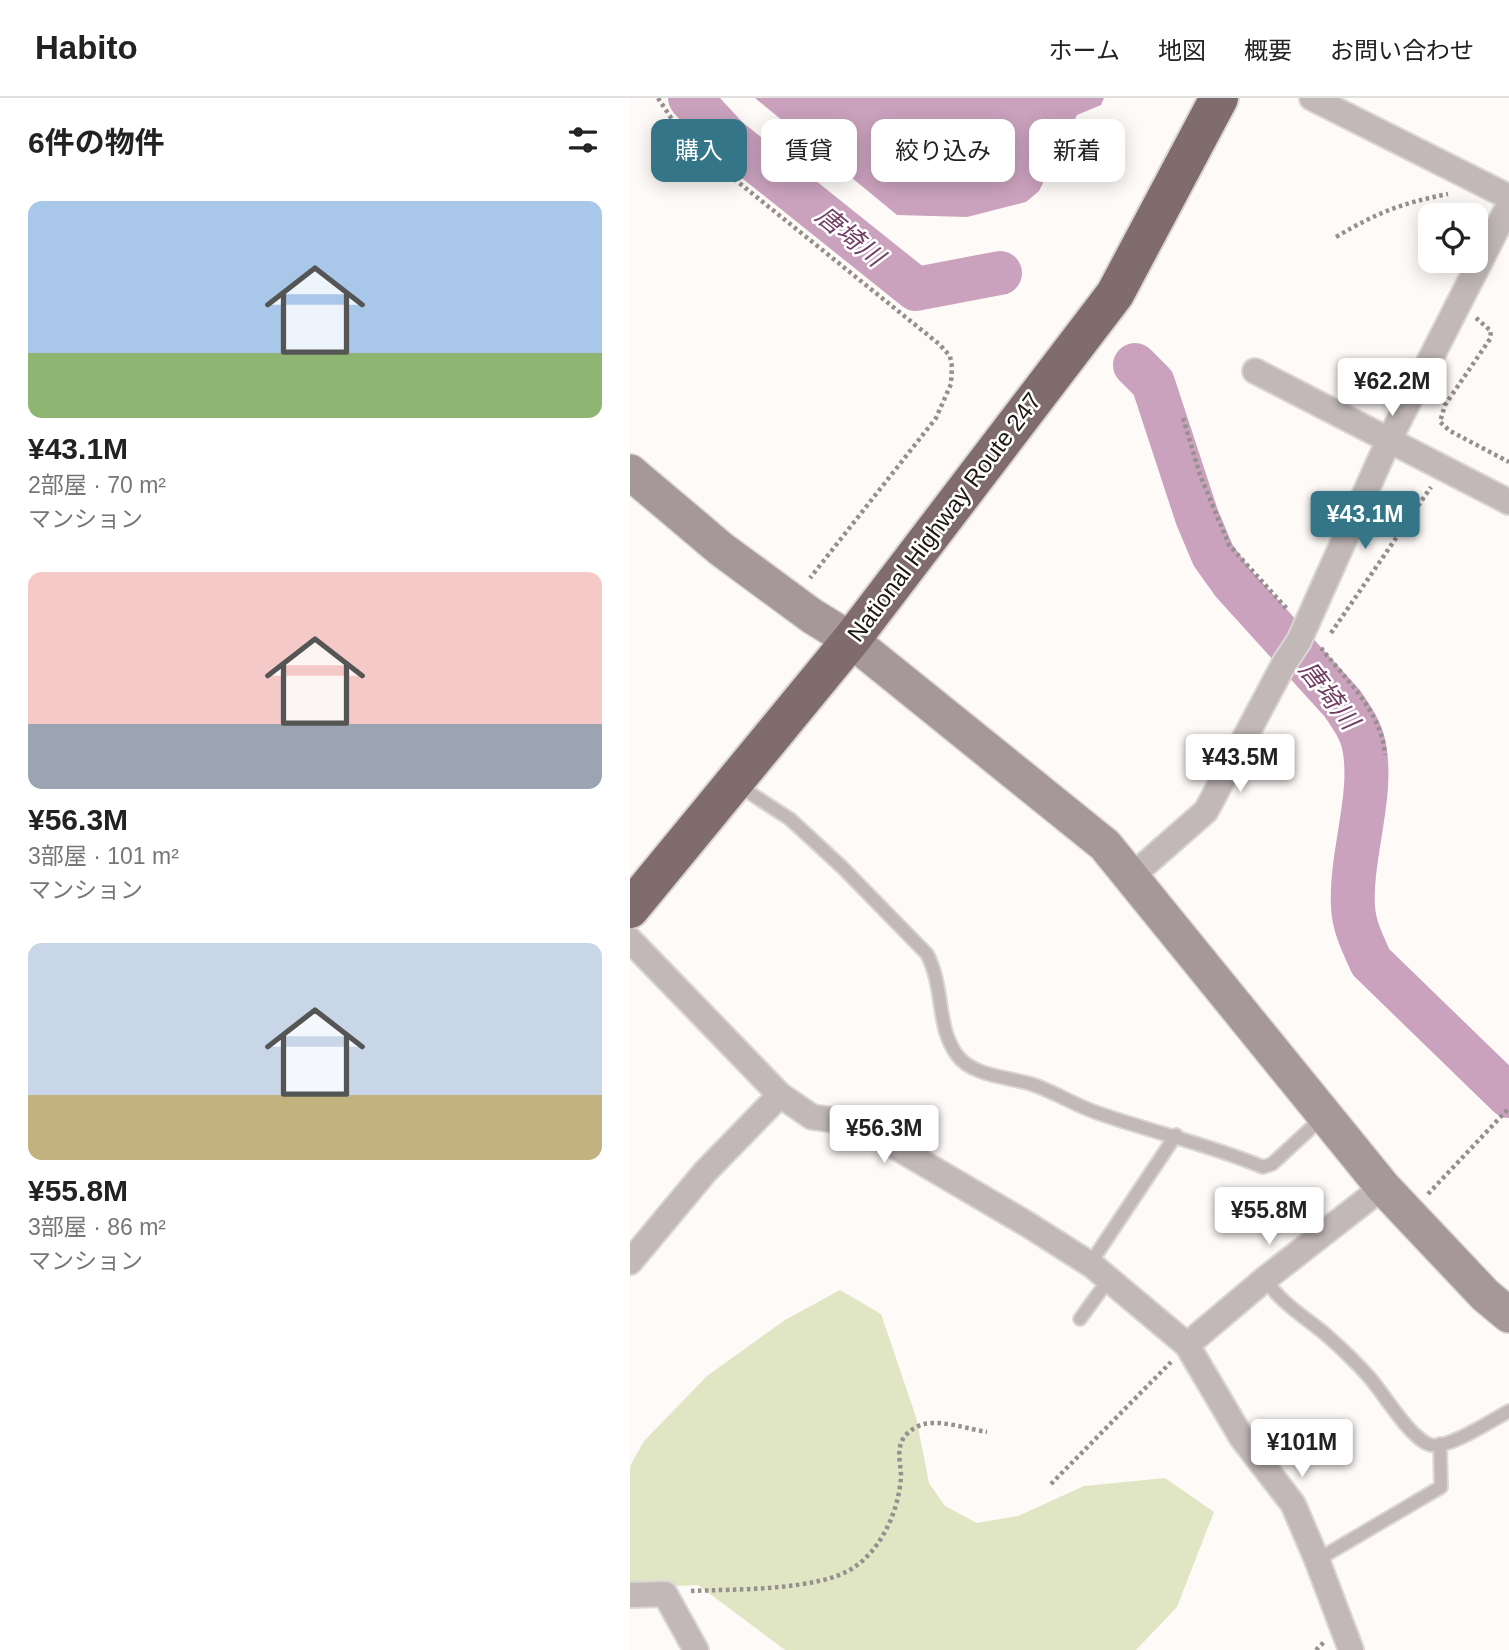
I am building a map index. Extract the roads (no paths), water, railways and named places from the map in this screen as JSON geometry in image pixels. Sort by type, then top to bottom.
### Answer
[{"type":"highway","name":"National Highway Route 247","points":[[630,909],[851,640],[1115,294],[1219,98]]},
{"type":"street","points":[[1312,98],[1509,197]]},
{"type":"street","points":[[1132,876],[1206,811],[1302,635],[1388,442],[1509,205]]},
{"type":"street","points":[[1255,371],[1388,442],[1509,502]]},
{"type":"street","points":[[630,472],[721,549],[791,601],[851,640],[1105,845],[1383,1187],[1485,1295],[1509,1315]]},
{"type":"street","points":[[630,940],[780,1095],[812,1117],[855,1123],[936,1169],[1100,1271],[1187,1345],[1242,1438],[1293,1504],[1351,1650]]},
{"type":"street","points":[[630,1262],[705,1172],[780,1095]]},
{"type":"street","points":[[1187,1345],[1265,1279],[1383,1187]]},
{"type":"street","points":[[630,1595],[665,1594],[695,1650]]},
{"type":"lane","points":[[732,782],[790,819],[842,867],[927,954],[936,972],[944,1033],[958,1057],[965,1063],[998,1077],[1031,1084],[1095,1112],[1219,1149],[1263,1167],[1272,1164],[1324,1115]]},
{"type":"lane","points":[[1080,1319],[1100,1271],[1176,1135]]},
{"type":"lane","points":[[1265,1279],[1287,1306],[1322,1332],[1370,1377],[1414,1433],[1426,1443],[1440,1444],[1454,1440],[1509,1411]]},
{"type":"lane","points":[[1317,1560],[1441,1487],[1440,1444]]},
{"type":"waterway","name":"唐埼川","points":[[690,98],[727,138],[916,289],[1000,273]]},
{"type":"waterway","name":"唐埼川","points":[[1135,365],[1153,383],[1197,517],[1213,555],[1233,583],[1342,703],[1361,734],[1366,785],[1355,867],[1353,907],[1357,928],[1371,962],[1509,1096]]}]
